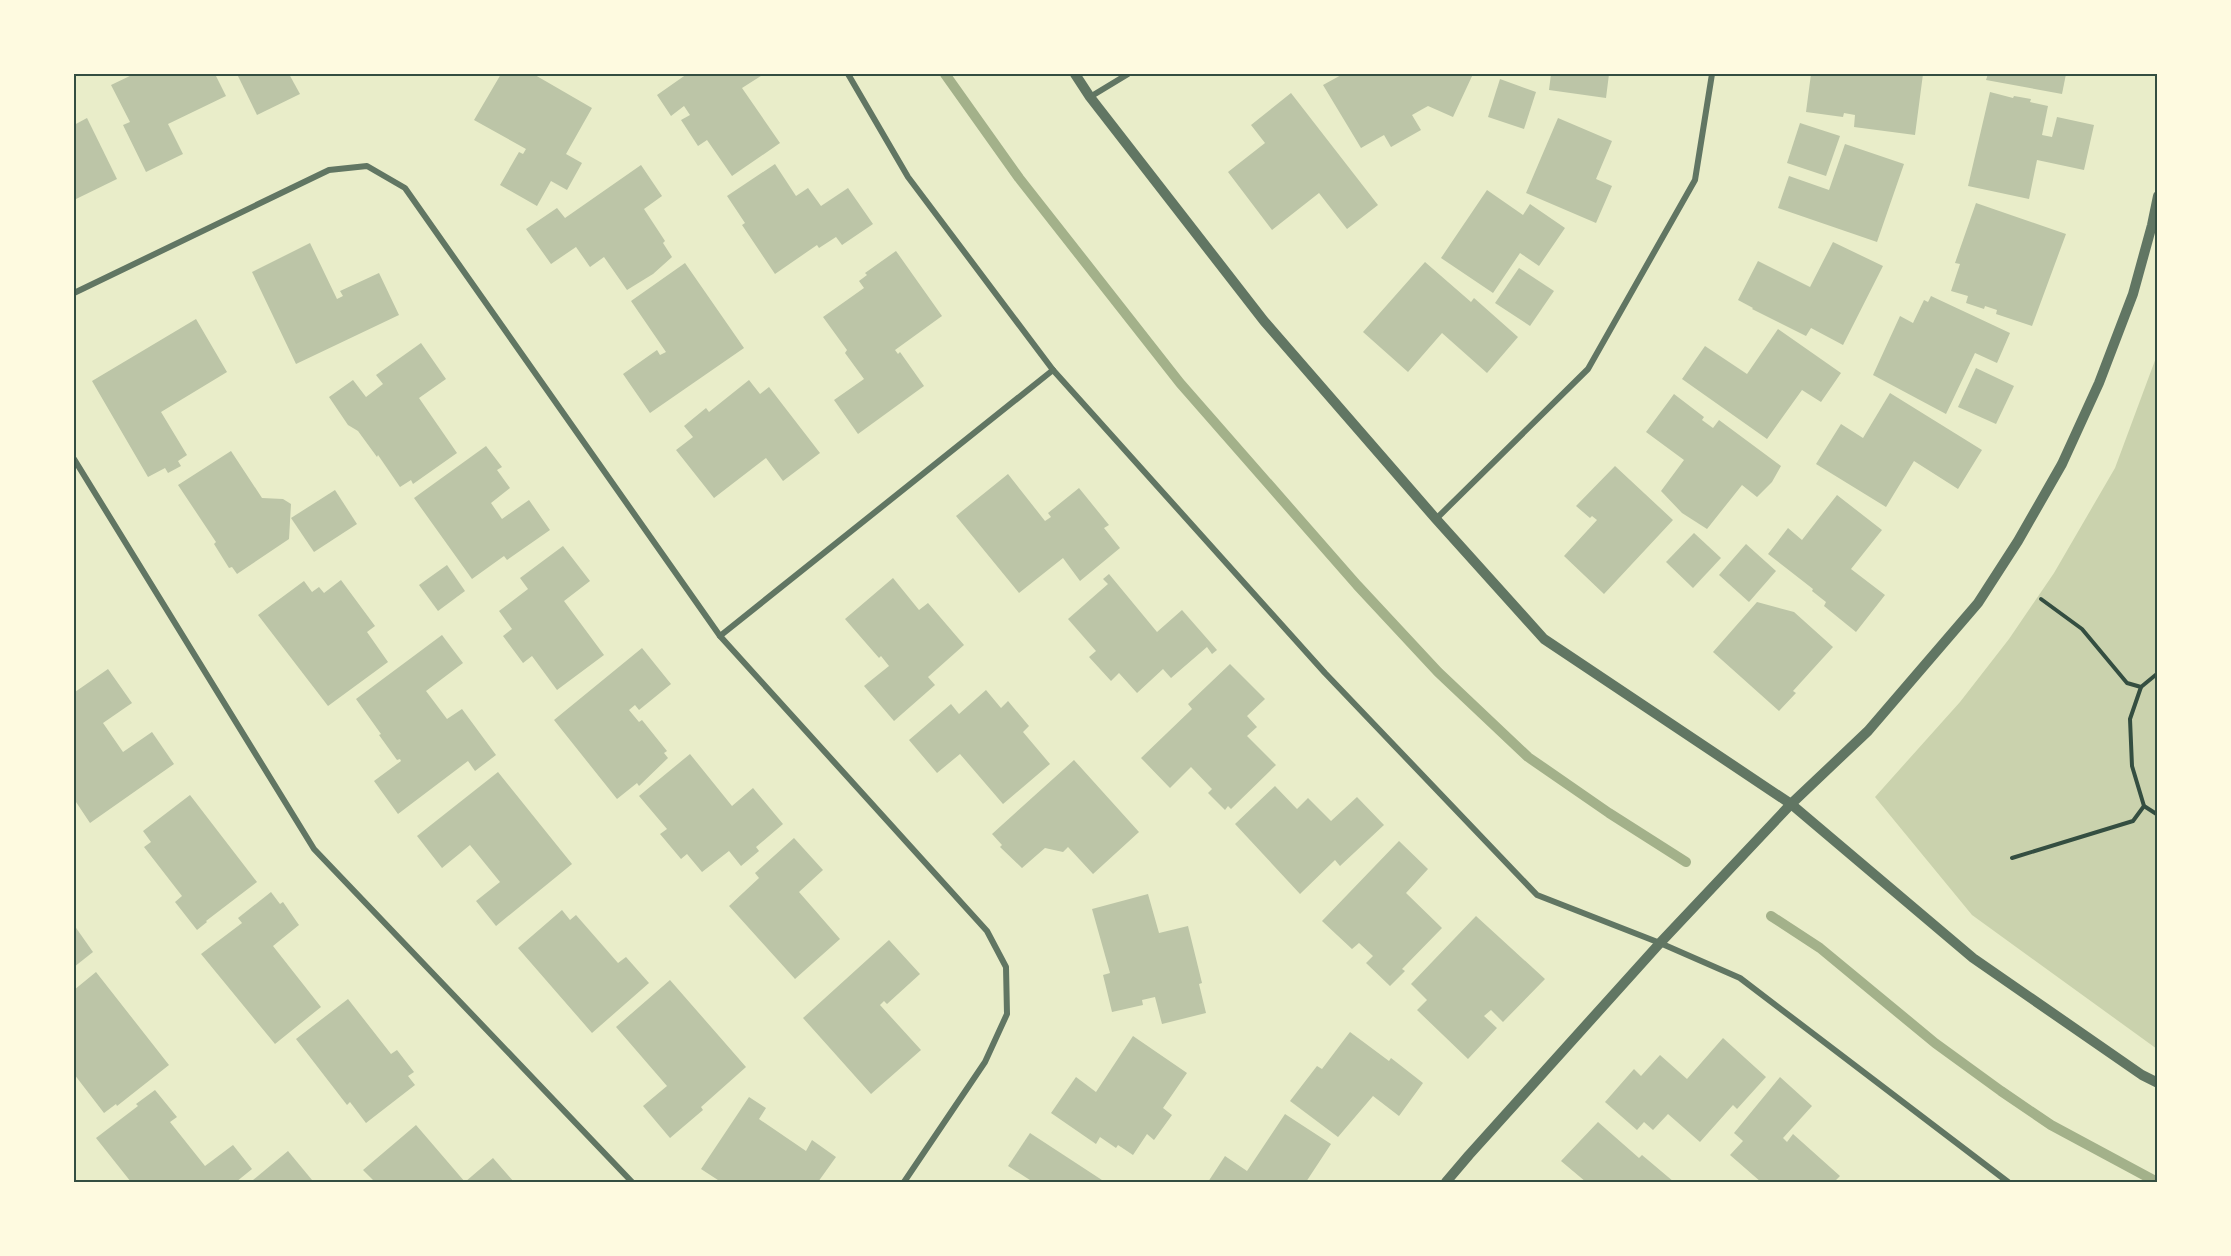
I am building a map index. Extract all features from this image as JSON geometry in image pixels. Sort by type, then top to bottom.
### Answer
[{"type":"street","points":[[848,74],[908,177],[1053,370],[1325,673],[1537,895],[1660,943],[1740,978],[2008,1182]]},
{"type":"street","points":[[1075,74],[1090,97],[1264,321],[1544,639],[1791,804],[1973,958],[2142,1075],[2157,1083]]},
{"type":"street","points":[[1090,97],[1128,74]]},
{"type":"street","points":[[1436,519],[1588,369],[1695,180],[1712,74]]},
{"type":"street","points":[[74,293],[329,170],[367,166],[405,188],[720,636],[987,931],[1006,967],[1007,1014],[985,1062],[904,1182]]},
{"type":"street","points":[[1446,1182],[1660,943],[1791,804],[1868,731],[1978,603],[2018,541],[2062,464],[2099,383],[2133,294],[2152,225],[2157,196]]},
{"type":"street","points":[[720,636],[1053,370]]},
{"type":"street","points":[[74,459],[315,849],[632,1182]]},
{"type":"path","points":[[2041,599],[2082,629],[2127,683],[2141,687]]},
{"type":"path","points":[[2157,673],[2141,687],[2130,719],[2132,766],[2144,806],[2157,815]]},
{"type":"path","points":[[2012,858],[2133,821],[2144,806]]},
{"type":"green space","points":[[2157,355],[2157,1049],[1972,915],[1875,797],[1960,702],[2009,639],[2054,573],[2115,468]]},
{"type":"building","points":[[134,74],[215,74],[226,96],[168,124],[183,154],[146,172],[123,125],[130,122],[111,85]]},
{"type":"building","points":[[237,74],[289,74],[300,94],[257,115]]},
{"type":"building","points":[[501,74],[536,74],[592,108],[566,154],[582,163],[567,190],[551,181],[537,206],[500,185],[519,152],[523,154],[526,149],[474,120]]},
{"type":"building","points":[[687,74],[764,74],[742,88],[780,143],[732,176],[707,140],[698,146],[681,120],[690,115],[684,106],[671,116],[657,95]]},
{"type":"building","points":[[1343,74],[1473,74],[1453,117],[1428,106],[1412,115],[1421,130],[1391,147],[1384,135],[1361,148],[1323,85]]},
{"type":"building","points":[[1551,74],[1609,74],[1606,98],[1549,90]]},
{"type":"building","points":[[1811,74],[1923,74],[1915,135],[1854,127],[1855,115],[1844,113],[1843,117],[1806,112]]},
{"type":"building","points":[[1988,74],[2066,74],[2062,94],[1986,80]]},
{"type":"building","points":[[1500,79],[1536,92],[1524,129],[1488,117]]},
{"type":"building","points":[[1990,92],[2013,98],[2014,96],[2031,99],[2030,102],[2048,106],[2042,135],[2052,137],[2057,117],[2094,125],[2084,170],[2037,160],[2029,199],[1968,186]]},
{"type":"building","points":[[1291,93],[1378,205],[1347,229],[1319,193],[1272,230],[1228,172],[1265,143],[1251,125]]},
{"type":"building","points":[[87,118],[117,179],[74,200],[74,125]]},
{"type":"building","points":[[1558,118],[1612,141],[1596,179],[1612,186],[1596,223],[1526,193]]},
{"type":"building","points":[[1800,123],[1840,136],[1826,176],[1787,163]]},
{"type":"building","points":[[1845,144],[1904,164],[1877,242],[1778,208],[1789,176],[1829,190]]},
{"type":"building","points":[[775,164],[796,196],[808,188],[821,206],[848,188],[873,224],[842,245],[836,237],[819,248],[817,245],[775,274],[742,225],[745,223],[727,196]]},
{"type":"building","points":[[641,165],[662,196],[644,209],[665,241],[663,243],[672,257],[653,274],[627,290],[604,257],[590,267],[576,247],[551,264],[526,229],[557,208],[565,218]]},
{"type":"building","points":[[1487,190],[1523,215],[1530,204],[1565,228],[1539,266],[1520,253],[1493,293],[1441,258]]},
{"type":"building","points":[[1976,203],[2066,234],[2032,326],[1996,314],[1997,310],[1985,306],[1984,309],[1966,303],[1968,296],[1951,291],[1960,264],[1955,263]]},
{"type":"building","points":[[1833,242],[1883,266],[1843,345],[1811,328],[1806,336],[1738,300],[1758,261],[1810,287]]},
{"type":"building","points":[[310,243],[337,299],[343,296],[340,291],[379,273],[399,315],[296,364],[252,272]]},
{"type":"building","points":[[896,251],[942,316],[895,350],[898,354],[900,352],[924,386],[858,434],[834,400],[864,379],[845,353],[847,350],[823,317],[864,288],[859,281],[867,275],[865,273]]},
{"type":"building","points":[[1425,262],[1471,302],[1474,298],[1518,337],[1487,373],[1442,333],[1408,372],[1363,332]]},
{"type":"building","points":[[685,263],[744,348],[650,413],[623,374],[657,350],[660,355],[666,352],[631,301]]},
{"type":"building","points":[[1519,268],[1554,291],[1530,326],[1495,303]]},
{"type":"building","points":[[1931,296],[2010,333],[1997,363],[1975,353],[1946,414],[1873,375],[1900,316],[1913,323],[1924,300],[1928,302]]},
{"type":"building","points":[[196,319],[227,372],[161,412],[187,455],[178,461],[181,466],[168,473],[165,468],[148,477],[92,381]]},
{"type":"building","points":[[1778,329],[1841,373],[1821,402],[1802,390],[1767,439],[1682,379],[1705,346],[1747,374]]},
{"type":"building","points":[[421,343],[446,379],[419,398],[457,453],[413,484],[411,480],[400,487],[378,455],[377,457],[358,431],[348,425],[329,397],[353,380],[366,397],[383,384],[376,375]]},
{"type":"building","points":[[1976,368],[2014,386],[1996,424],[1958,407]]},
{"type":"building","points":[[749,380],[760,394],[769,387],[820,453],[783,481],[766,458],[714,498],[676,450],[693,437],[684,426],[706,408],[709,412]]},
{"type":"building","points":[[1890,393],[1982,450],[1958,489],[1914,461],[1886,507],[1816,464],[1841,424],[1863,438]]},
{"type":"building","points":[[1674,394],[1704,417],[1702,420],[1713,428],[1719,420],[1781,466],[1772,482],[1757,497],[1742,485],[1707,529],[1682,513],[1661,491],[1684,460],[1646,432]]},
{"type":"building","points":[[486,446],[502,467],[497,470],[510,488],[491,503],[502,519],[529,500],[550,530],[507,560],[504,556],[472,579],[414,498]]},
{"type":"building","points":[[231,451],[262,498],[283,499],[291,504],[289,539],[237,574],[232,567],[229,568],[214,544],[216,542],[178,485]]},
{"type":"building","points":[[1615,466],[1673,520],[1604,594],[1564,556],[1597,520],[1592,516],[1590,518],[1576,506]]},
{"type":"building","points":[[1008,474],[1045,521],[1051,517],[1048,513],[1079,488],[1109,525],[1104,528],[1120,548],[1080,581],[1063,558],[1019,593],[956,516]]},
{"type":"building","points":[[335,490],[357,524],[314,552],[291,518]]},
{"type":"building","points":[[1837,495],[1882,530],[1851,569],[1885,595],[1856,632],[1824,606],[1826,602],[1812,591],[1813,589],[1768,554],[1788,528],[1802,540]]},
{"type":"building","points":[[1694,533],[1721,558],[1693,588],[1666,562]]},
{"type":"building","points":[[1746,544],[1776,571],[1749,602],[1719,575]]},
{"type":"building","points":[[563,546],[590,581],[564,601],[604,655],[557,690],[532,656],[523,663],[503,636],[512,629],[499,611],[528,589],[520,578]]},
{"type":"building","points":[[447,565],[465,591],[438,611],[419,585]]},
{"type":"building","points":[[1109,574],[1157,632],[1182,610],[1217,650],[1212,654],[1207,647],[1171,678],[1163,669],[1137,693],[1119,673],[1111,681],[1089,657],[1096,651],[1068,619],[1108,584],[1103,579]]},
{"type":"building","points":[[893,578],[919,610],[928,603],[964,645],[928,677],[935,685],[894,721],[864,686],[889,666],[881,656],[879,658],[845,619]]},
{"type":"building","points":[[341,580],[375,626],[367,632],[388,662],[328,706],[258,615],[304,581],[312,592],[319,587],[324,593]]},
{"type":"building","points":[[1757,602],[1794,612],[1833,647],[1793,691],[1796,693],[1779,711],[1713,652]]},
{"type":"building","points":[[442,635],[463,663],[426,691],[447,719],[462,709],[496,755],[475,771],[468,761],[398,814],[374,781],[401,761],[397,760],[356,699]]},
{"type":"building","points":[[642,648],[671,684],[639,710],[635,705],[629,710],[639,722],[642,720],[667,751],[664,753],[668,758],[639,786],[637,783],[617,799],[554,720]]},
{"type":"building","points":[[1230,664],[1265,699],[1247,716],[1257,727],[1247,736],[1276,765],[1231,809],[1228,806],[1225,810],[1208,793],[1212,789],[1191,767],[1170,788],[1141,758],[1192,709],[1188,704]]},
{"type":"building","points":[[108,669],[132,703],[103,723],[123,752],[152,732],[174,764],[90,823],[74,799],[74,690],[75,692]]},
{"type":"building","points":[[986,690],[1001,708],[1008,701],[1029,726],[1023,732],[1050,764],[1003,804],[960,754],[937,773],[909,740],[951,704],[959,714]]},
{"type":"building","points":[[690,754],[732,806],[753,788],[783,824],[756,847],[759,851],[741,866],[729,851],[702,872],[687,854],[681,859],[660,834],[667,829],[639,796]]},
{"type":"building","points":[[1074,760],[1139,832],[1093,874],[1068,847],[1063,852],[1045,848],[1022,868],[1000,847],[1002,845],[992,834]]},
{"type":"building","points":[[498,772],[572,864],[496,926],[476,901],[500,882],[470,845],[442,868],[417,836]]},
{"type":"building","points":[[1275,786],[1297,809],[1308,798],[1331,821],[1357,797],[1384,825],[1340,866],[1335,860],[1300,894],[1235,824]]},
{"type":"building","points":[[190,795],[257,882],[197,930],[175,902],[182,896],[144,847],[151,842],[143,831]]},
{"type":"building","points":[[794,838],[823,870],[799,892],[840,939],[795,979],[729,906],[759,878],[755,873]]},
{"type":"building","points":[[1399,841],[1428,869],[1406,893],[1442,928],[1402,969],[1405,971],[1390,986],[1366,963],[1373,956],[1359,943],[1352,949],[1322,921]]},
{"type":"building","points":[[271,892],[280,904],[283,902],[299,925],[273,946],[321,1007],[275,1044],[201,954],[242,923],[238,918]]},
{"type":"building","points":[[1148,894],[1159,933],[1188,926],[1202,983],[1199,984],[1206,1013],[1162,1024],[1155,997],[1142,1000],[1143,1005],[1112,1012],[1103,975],[1110,973],[1092,909]]},
{"type":"building","points":[[562,910],[570,920],[576,915],[618,963],[626,957],[649,983],[592,1033],[518,948]]},
{"type":"building","points":[[1476,916],[1545,979],[1503,1022],[1491,1010],[1484,1016],[1497,1028],[1468,1059],[1417,1010],[1427,1000],[1411,984]]},
{"type":"building","points":[[74,925],[93,952],[74,967]]},
{"type":"building","points":[[889,940],[920,974],[887,1004],[884,1001],[880,1005],[921,1050],[871,1094],[803,1018]]},
{"type":"building","points":[[96,972],[169,1065],[117,1106],[116,1104],[104,1113],[74,1074],[74,990]]},
{"type":"building","points":[[670,980],[746,1067],[701,1107],[703,1110],[670,1138],[643,1106],[667,1086],[616,1027]]},
{"type":"building","points":[[348,999],[391,1054],[397,1050],[414,1072],[408,1076],[415,1085],[366,1123],[350,1102],[347,1105],[296,1039]]},
{"type":"building","points":[[1350,1032],[1389,1061],[1391,1058],[1423,1083],[1399,1116],[1373,1096],[1338,1137],[1290,1101],[1317,1066],[1322,1069]]},
{"type":"building","points":[[1133,1036],[1187,1073],[1163,1108],[1172,1115],[1154,1140],[1147,1134],[1133,1155],[1118,1145],[1116,1148],[1100,1137],[1096,1144],[1051,1113],[1076,1077],[1096,1092]]},
{"type":"building","points":[[1723,1038],[1766,1077],[1737,1109],[1733,1105],[1700,1142],[1668,1114],[1653,1130],[1644,1122],[1637,1130],[1605,1102],[1634,1069],[1641,1076],[1660,1055],[1687,1079]]},
{"type":"building","points":[[1780,1077],[1812,1106],[1783,1138],[1787,1142],[1793,1134],[1840,1176],[1834,1182],[1761,1182],[1730,1155],[1743,1141],[1734,1133]]},
{"type":"building","points":[[155,1090],[177,1117],[170,1122],[205,1166],[233,1145],[252,1169],[236,1182],[131,1182],[96,1138]]},
{"type":"building","points":[[749,1097],[766,1108],[759,1119],[806,1151],[812,1140],[836,1157],[818,1182],[721,1182],[701,1169]]},
{"type":"building","points":[[1285,1114],[1331,1144],[1306,1182],[1208,1182],[1225,1156],[1247,1171]]},
{"type":"building","points":[[1598,1122],[1639,1158],[1642,1155],[1674,1182],[1586,1182],[1561,1161]]},
{"type":"building","points":[[416,1125],[465,1182],[375,1182],[363,1170]]},
{"type":"building","points":[[1030,1133],[1105,1182],[1033,1182],[1008,1166]]},
{"type":"building","points":[[288,1151],[312,1180],[308,1182],[255,1182],[253,1180]]},
{"type":"building","points":[[493,1158],[514,1182],[465,1182]]},
{"type":"waterway","points":[[945,74],[1019,178],[1180,383],[1357,585],[1438,672],[1528,757],[1609,813],[1686,862]]},
{"type":"waterway","points":[[1771,916],[1820,948],[1935,1043],[2001,1091],[2051,1125],[2157,1182]]}]
